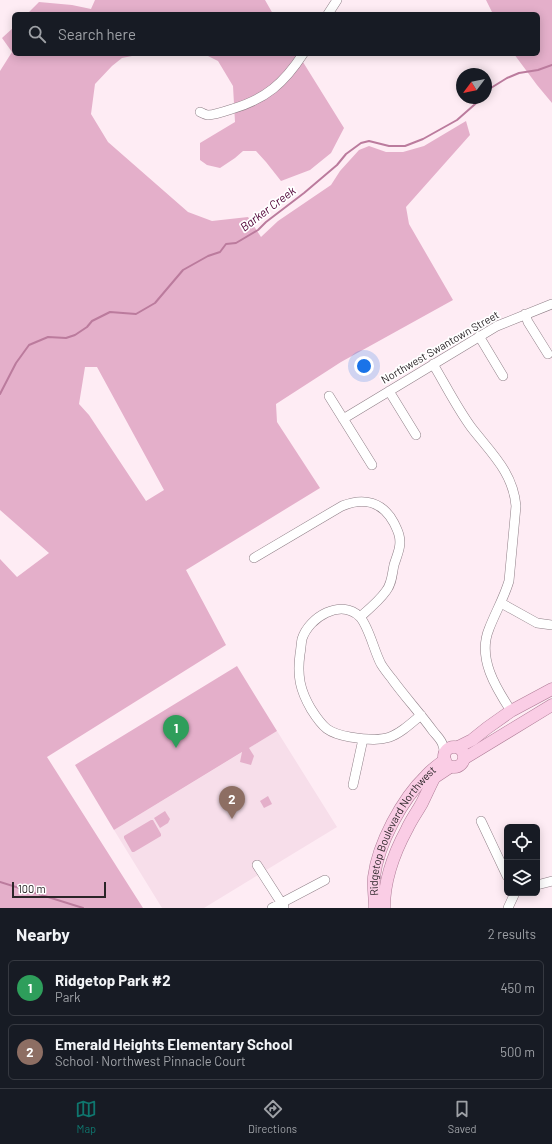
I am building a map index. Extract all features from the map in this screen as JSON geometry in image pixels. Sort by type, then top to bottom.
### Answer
[{"type":"main road","name":"Ridgetop Boulevard Northwest","points":[[375,908],[374,876],[380,853],[402,807],[412,792],[448,753],[472,740],[512,711],[552,688]]},
{"type":"main road","points":[[465,758],[463,752],[448,753],[456,768],[462,764],[465,758],[552,705]]},
{"type":"main road","name":"Ridgetop Boulevard Northwest","points":[[384,908],[388,878],[396,851],[448,753]]},
{"type":"street","points":[[329,12],[337,0]]},
{"type":"street","points":[[200,112],[209,115],[229,111],[249,104],[260,98],[286,78],[302,56]]},
{"type":"street","name":"Northwest Swantown Street","points":[[343,419],[497,326],[552,304]]},
{"type":"street","points":[[525,314],[528,322],[548,354]]},
{"type":"street","points":[[479,336],[503,376]]},
{"type":"street","points":[[433,364],[471,426],[500,464],[513,487],[516,506],[508,585],[488,631],[486,644],[487,665],[493,682],[512,711]]},
{"type":"street","points":[[389,391],[416,435]]},
{"type":"street","points":[[329,396],[372,465]]},
{"type":"street","points":[[254,558],[342,506],[362,501],[375,504],[384,509],[397,529],[399,535],[399,552],[395,563],[392,580],[387,591],[360,617]]},
{"type":"street","points":[[501,603],[538,623],[552,625]]},
{"type":"street","points":[[421,715],[388,739],[363,739],[330,732],[320,723],[301,689],[298,667],[302,639],[308,628],[317,619],[337,609],[343,609],[360,617],[365,624],[382,665],[421,715],[448,753]]},
{"type":"street","points":[[353,785],[363,739]]},
{"type":"street","points":[[481,822],[504,870]]},
{"type":"street","points":[[257,865],[283,906]]},
{"type":"street","points":[[272,908],[283,906],[325,880]]},
{"type":"street","points":[[540,884],[552,880]]},
{"type":"street","points":[[508,908],[514,896]]},
{"type":"shaded area","points":[[95,0],[265,0],[272,12],[29,12],[39,2],[72,5],[91,9]]},
{"type":"shaded area","points":[[486,0],[552,0],[552,103],[515,56],[540,56],[540,12],[492,12]]},
{"type":"shaded area","points":[[12,29],[12,52],[2,38]]},
{"type":"shaded area","points":[[12,52],[12,56],[132,56],[122,58],[95,84],[91,114],[108,142],[188,212],[212,221],[248,217],[261,237],[278,221],[331,185],[340,171],[359,150],[369,146],[386,152],[403,152],[424,146],[466,121],[470,135],[406,207],[409,224],[453,300],[341,362],[276,404],[277,422],[320,488],[186,570],[226,645],[47,757],[143,908],[0,908],[0,559],[17,577],[49,553],[0,510],[0,71]],"holes":[[[85,367],[97,367],[164,490],[146,501],[89,415],[79,404]]]},
{"type":"shaded area","points":[[208,56],[299,56],[344,128],[331,153],[310,170],[281,181],[256,151],[243,151],[220,168],[207,165],[200,160],[200,143],[235,122],[233,86],[218,61]]},
{"type":"shaded area","points":[[237,666],[277,731],[249,748],[254,756],[251,765],[240,762],[242,752],[114,830],[75,765]]},
{"type":"shaded area","points":[[277,731],[337,827],[204,908],[162,908],[114,830]]},
{"type":"shaded area","points":[[268,796],[272,804],[264,808],[260,801]]},
{"type":"shaded area","points":[[165,811],[170,819],[168,823],[160,828],[154,818]]},
{"type":"shaded area","points":[[153,820],[161,836],[132,852],[124,836]]},
{"type":"waterway","name":"Barker Creek","points":[[492,87],[519,73],[538,70],[552,65]]},
{"type":"waterway","name":"Barker Creek","points":[[0,394],[16,363],[29,345],[48,337],[66,338],[75,335],[87,327],[92,321],[110,312],[136,314],[155,303],[183,270],[208,256],[220,252],[226,244],[236,243],[258,230],[266,222],[304,193],[337,165],[346,154],[361,143],[369,141],[389,146],[405,146],[423,139],[457,120],[475,104]]},
{"type":"waterway","points":[[0,882],[83,908]]},
{"type":"place","name":"Ridgetop Park #2","points":[[176,748]]},
{"type":"place","name":"Emerald Heights Elementary School","points":[[232,819]]}]
